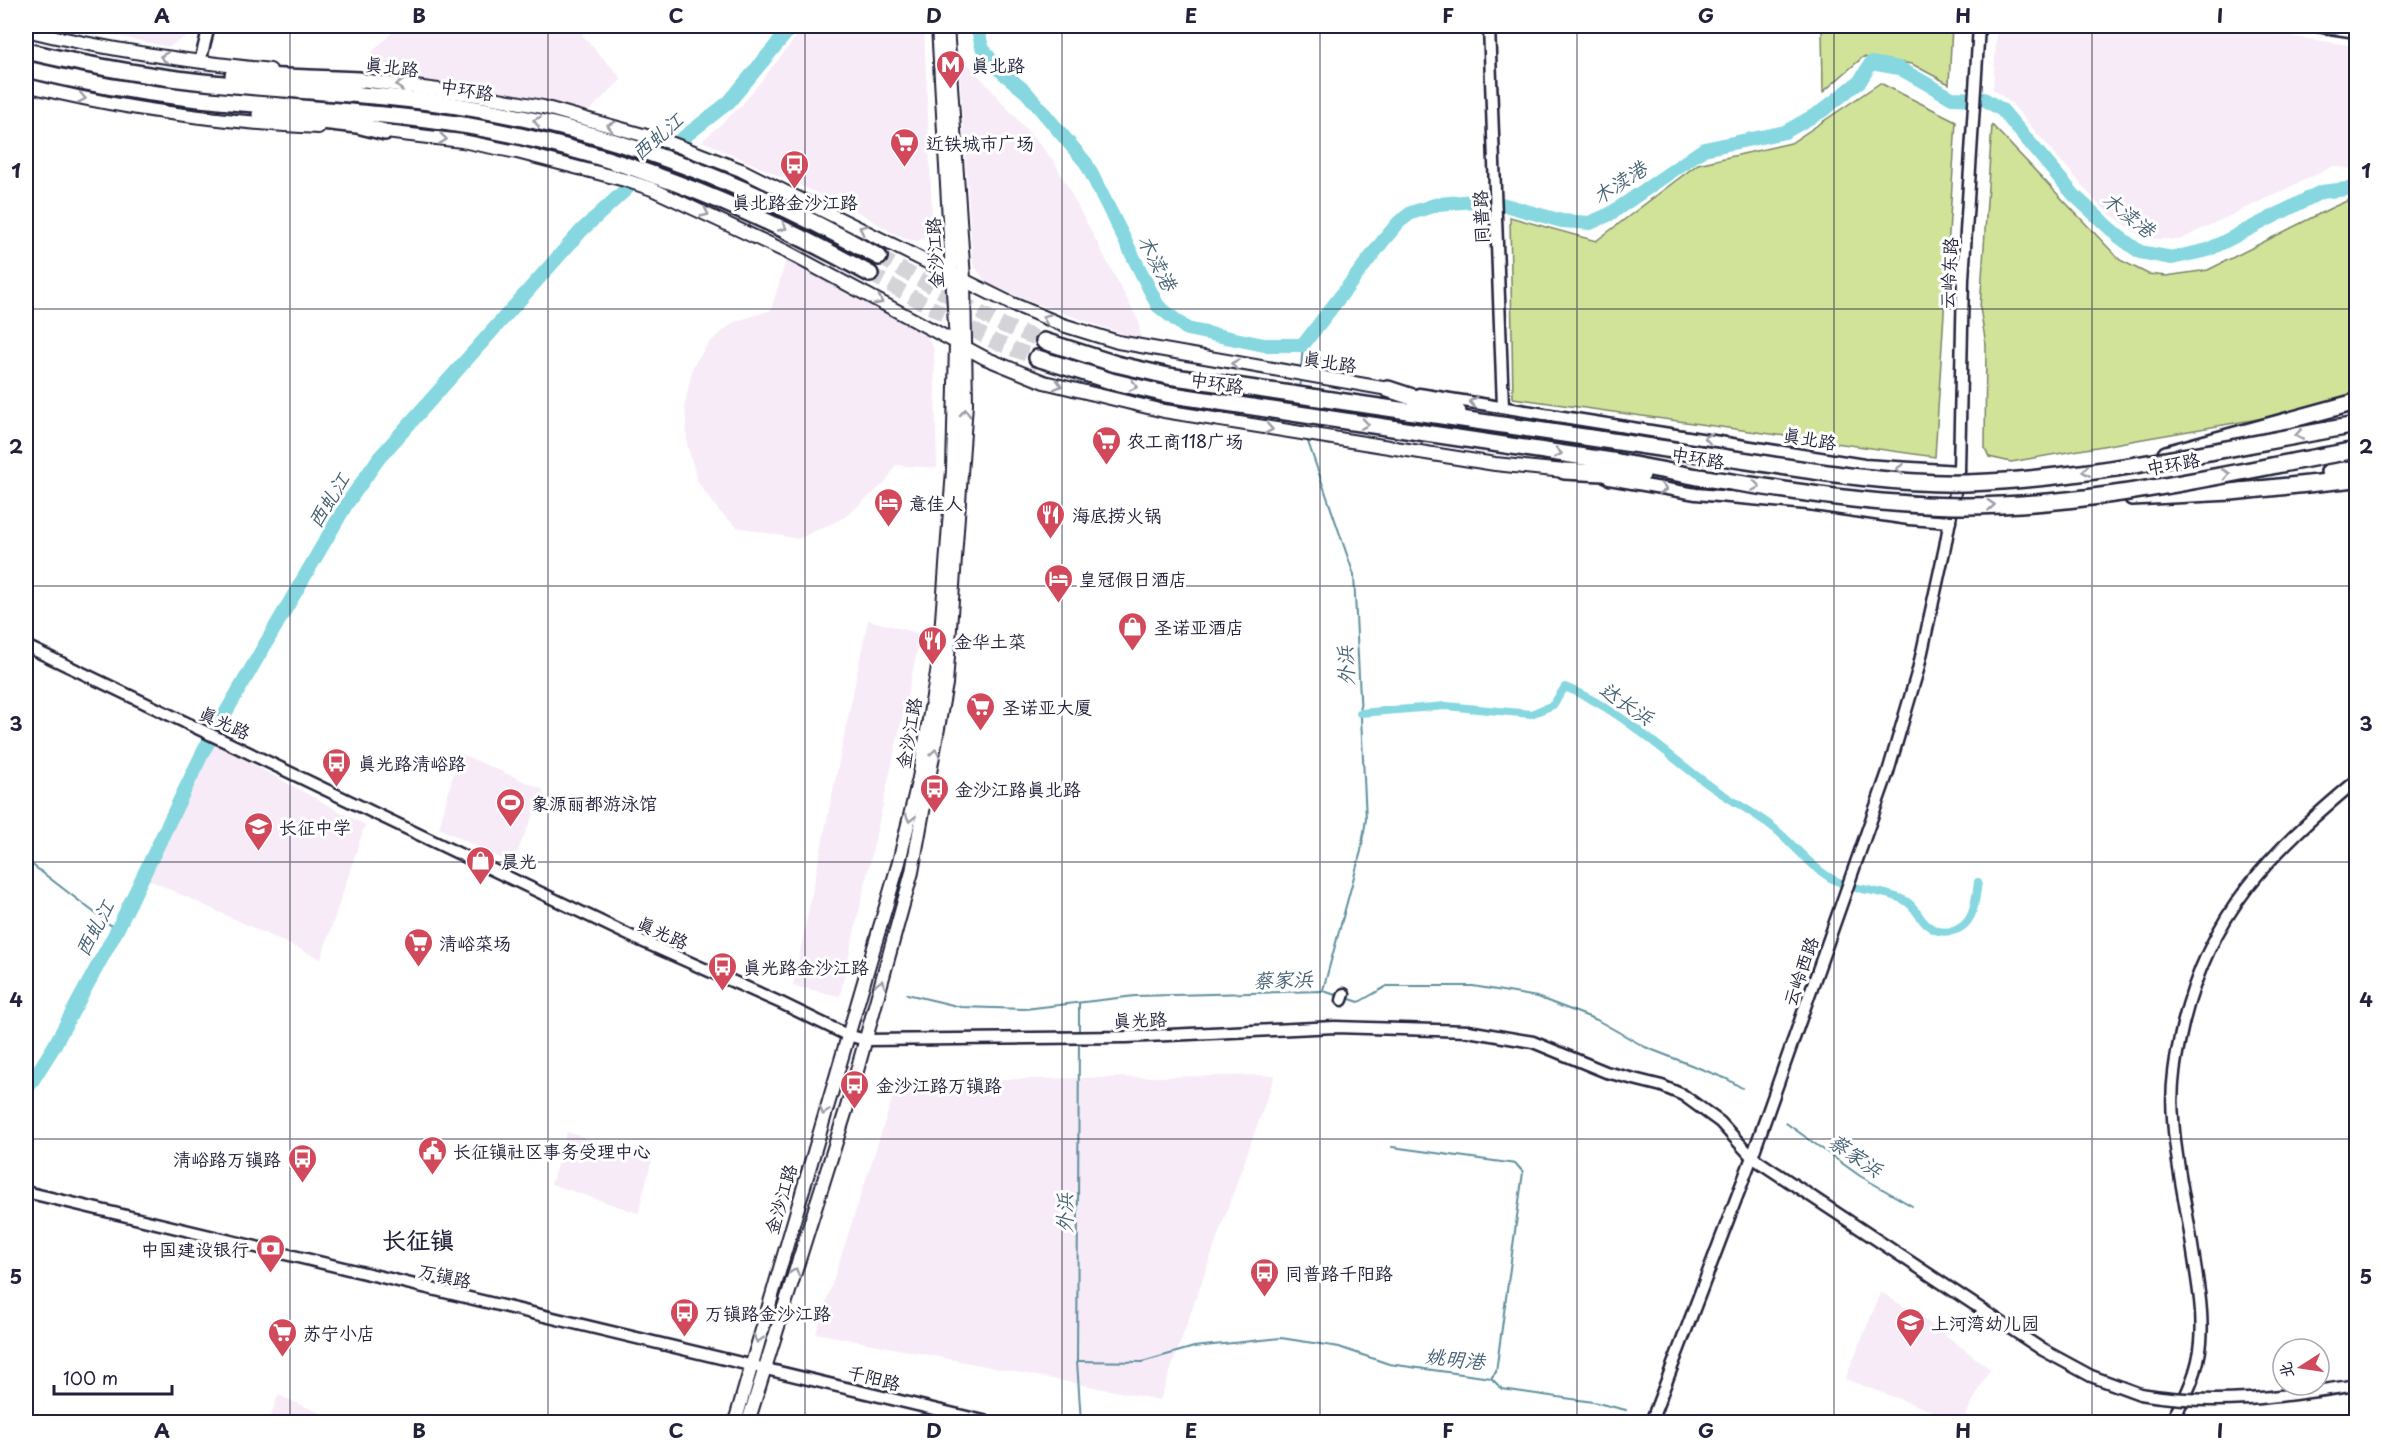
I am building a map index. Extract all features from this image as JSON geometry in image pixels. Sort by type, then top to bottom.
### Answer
[{"type":"highway","name":"中环路","points":[[26,51],[69,62],[192,81],[411,100],[474,108],[537,120],[654,154],[736,184],[805,216],[879,257]]},
{"type":"highway","points":[[69,62],[224,75],[334,81],[360,80]]},
{"type":"highway","name":"中环路","points":[[26,69],[159,94],[468,126],[526,137],[638,168],[730,203],[795,233],[870,274]]},
{"type":"highway","points":[[159,94],[226,109],[357,125],[386,132]]},
{"type":"highway","name":"中环路","points":[[1044,341],[1116,364],[1168,376],[1700,454],[1914,482],[1966,483],[2020,479],[2128,465],[2356,425]]},
{"type":"highway","name":"中环路","points":[[1037,358],[1111,381],[1166,394],[1617,462],[1698,477],[1911,505],[1966,506],[2076,500],[2356,450]]},
{"type":"highway","points":[[1388,389],[1498,424]]},
{"type":"highway","points":[[2128,465],[2356,402]]},
{"type":"highway","points":[[2172,494],[2356,468]]},
{"type":"highway","points":[[1564,471],[1698,477]]},
{"type":"highway","points":[[2076,500],[2356,479]]},
{"type":"main road","name":"金沙江路","points":[[748,1422],[847,1107],[912,872],[946,684],[966,404],[953,273],[938,26]]},
{"type":"main road","name":"金沙江路","points":[[735,1422],[899,862],[919,778],[939,661],[964,279],[947,26]]},
{"type":"main road","name":"真北路","points":[[26,30],[73,42],[200,62],[477,94],[543,107],[668,142],[741,170],[1010,303],[1063,325],[1118,342],[1388,389]]},
{"type":"main road","points":[[26,85],[190,117],[386,132],[506,150],[652,189],[787,252],[985,358],[1044,381],[1164,411],[1495,464],[1564,471]]},
{"type":"street","points":[[200,62],[209,26]]},
{"type":"street","name":"同普路","points":[[1489,26],[1503,406]]},
{"type":"street","name":"云岭东路","points":[[1950,522],[1959,471],[1963,279],[1979,26]]},
{"type":"street","points":[[2317,26],[2356,32]]},
{"type":"street","name":"真北路","points":[[1388,389],[1864,465],[1959,471]]},
{"type":"street","points":[[1564,471],[1696,494],[1808,504],[1908,519],[1950,522]]},
{"type":"street","name":"云岭西路","points":[[1651,1422],[1752,1157],[1904,720],[1918,670],[1950,522]]},
{"type":"street","name":"真光路","points":[[26,646],[448,850],[848,1035],[866,1040],[1086,1037],[1335,1027],[1468,1030],[1533,1042],[1606,1072],[1662,1086],[1683,1095],[1720,1122],[1752,1157],[2043,1350],[2091,1376],[2140,1394],[2180,1401],[2229,1402],[2356,1385]]},
{"type":"street","points":[[2170,1422],[2193,1382],[2201,1358],[2202,1311],[2173,1119],[2172,1082],[2189,999],[2208,950],[2230,911],[2260,870],[2298,830],[2356,781]]},
{"type":"street","name":"万镇路","points":[[26,1192],[751,1365]]},
{"type":"street","name":"千阳路","points":[[751,1365],[988,1422]]},
{"type":"shaded area","points":[[68,26],[197,26],[197,29],[169,47]]},
{"type":"shaded area","points":[[399,26],[591,26],[582,35],[622,79],[589,111],[525,96],[388,75],[371,53]]},
{"type":"shaded area","points":[[805,26],[924,26],[932,215],[924,238],[917,241],[904,239],[856,211],[702,141],[742,105]]},
{"type":"shaded area","points":[[1997,26],[2224,26],[2356,46],[2356,170],[2334,166],[2179,240],[2143,238],[2100,206],[2011,103],[1993,89]]},
{"type":"shaded area","name":"近铁城市广场","points":[[958,52],[1054,161],[1139,322],[1141,340],[1037,304],[987,283],[973,264]]},
{"type":"shaded area","points":[[786,260],[926,335],[934,349],[937,468],[896,465],[886,482],[845,517],[798,539],[737,527],[719,511],[698,482],[687,444],[685,404],[693,366],[709,343],[734,322],[771,310]]},
{"type":"shaded area","points":[[868,620],[921,634],[840,996],[793,986]]},
{"type":"shaded area","name":"长征中学","points":[[215,744],[365,825],[321,959],[147,879]]},
{"type":"shaded area","points":[[459,753],[544,790],[512,864],[439,828]]},
{"type":"shaded area","points":[[1275,1075],[1160,1400],[816,1333],[898,1081]]},
{"type":"shaded area","points":[[567,1132],[652,1159],[638,1213],[551,1184]]},
{"type":"shaded area","name":"上河湾幼儿园","points":[[1881,1292],[1931,1324],[1990,1369],[1962,1422],[1845,1379]]},
{"type":"shaded area","points":[[278,1395],[299,1404],[342,1422],[269,1422]]},
{"type":"green space","points":[[1822,26],[1952,26],[1949,84],[1912,64],[1863,57],[1823,92]]},
{"type":"green space","points":[[1880,83],[1956,121],[1935,457],[1513,398],[1510,217],[1596,241],[1698,164],[1791,143]]},
{"type":"green space","points":[[1992,125],[2120,260],[2148,274],[2166,276],[2208,270],[2331,208],[2351,199],[2356,201],[2356,402],[2011,462],[1989,457],[1985,448],[1986,345],[1980,308]]},
{"type":"waterway","name":"西虬江","points":[[26,1091],[53,1048],[117,930],[204,750],[346,505],[379,458],[582,230],[674,145],[729,102],[792,26]]},
{"type":"waterway","name":"木渎港","points":[[977,26],[982,47],[996,67],[1026,92],[1086,163],[1158,306],[1187,329],[1264,345],[1303,345],[1383,241],[1399,222],[1411,213],[1438,204],[1487,200],[1562,221],[1590,223],[1610,214],[1704,149],[1785,132],[1822,111],[1860,81],[1871,63],[1899,68],[1952,98],[1984,99],[2002,110],[2074,195],[2118,236],[2140,252],[2172,258],[2208,250],[2321,192],[2356,188]]},
{"type":"waterway","name":"外浜","points":[[1301,369],[1303,345]]},
{"type":"waterway","name":"外浜","points":[[1300,390],[1301,377]]},
{"type":"waterway","name":"外浜","points":[[1307,439],[1354,575],[1366,819],[1361,851],[1323,990]]},
{"type":"waterway","name":"达长浜","points":[[1360,713],[1446,706],[1531,714],[1553,705],[1565,687],[1604,706],[1622,718],[1709,785],[1774,828],[1814,866],[1841,883]]},
{"type":"waterway","points":[[26,860],[117,930]]},
{"type":"waterway","name":"达长浜","points":[[1854,887],[1904,900],[1929,926],[1944,932],[1960,928],[1970,918],[1975,905],[1978,882]]},
{"type":"waterway","name":"蔡家浜","points":[[1347,998],[1359,1002],[1387,986],[1473,986],[1537,997],[1597,1020],[1645,1047],[1727,1079],[1742,1088]]},
{"type":"waterway","name":"蔡家浜","points":[[907,994],[961,1007],[1025,1009],[1135,996],[1323,991],[1339,996]]},
{"type":"waterway","name":"外浜","points":[[1079,1003],[1079,1033]]},
{"type":"waterway","name":"外浜","points":[[1079,1042],[1077,1361],[1081,1422]]},
{"type":"waterway","name":"蔡家浜","points":[[1786,1123],[1860,1176],[1912,1206]]},
{"type":"waterway","name":"姚明港","points":[[1077,1361],[1142,1362],[1194,1347],[1281,1338],[1339,1347],[1389,1364],[1491,1378],[1496,1372],[1523,1172],[1516,1164],[1392,1147]]},
{"type":"waterway","points":[[1491,1378],[1502,1389],[1593,1402],[1626,1410]]},
{"type":"tunnel","points":[[879,257],[1002,325],[1044,341]]},
{"type":"tunnel","points":[[870,274],[995,342],[1037,358]]},
{"type":"place","name":"真北路","points":[[950,90]]},
{"type":"place","name":"近铁城市广场","points":[[905,168]]},
{"type":"place","name":"真北路金沙江路","points":[[795,190]]},
{"type":"place","name":"农工商118广场","points":[[1106,466]]},
{"type":"place","name":"意佳人","points":[[888,528]]},
{"type":"place","name":"海底捞火锅","points":[[1051,540]]},
{"type":"place","name":"皇冠假日酒店","points":[[1058,604]]},
{"type":"place","name":"圣诺亚酒店","points":[[1133,652]]},
{"type":"place","name":"金华土菜","points":[[933,666]]},
{"type":"place","name":"圣诺亚大厦","points":[[981,732]]},
{"type":"place","name":"真光路清峪路","points":[[337,788]]},
{"type":"place","name":"金沙江路真北路","points":[[934,814]]},
{"type":"place","name":"象源丽都游泳馆","points":[[510,828]]},
{"type":"place","name":"长征中学","points":[[258,852]]},
{"type":"place","name":"晨光","points":[[480,886]]},
{"type":"place","name":"清峪菜场","points":[[418,968]]},
{"type":"place","name":"真光路金沙江路","points":[[722,992]]},
{"type":"place","name":"金沙江路万镇路","points":[[855,1110]]},
{"type":"place","name":"长征镇社区事务受理中心","points":[[432,1176]]},
{"type":"place","name":"清峪路万镇路","points":[[302,1184]]},
{"type":"place","name":"中国建设银行","points":[[270,1274]]},
{"type":"place","name":"同普路千阳路","points":[[1264,1298]]},
{"type":"place","name":"万镇路金沙江路","points":[[684,1338]]},
{"type":"place","name":"上河湾幼儿园","points":[[1910,1348]]},
{"type":"place","name":"苏宁小店","points":[[282,1358]]},
{"type":"district","name":"长征镇","points":[[418,1239]]}]
